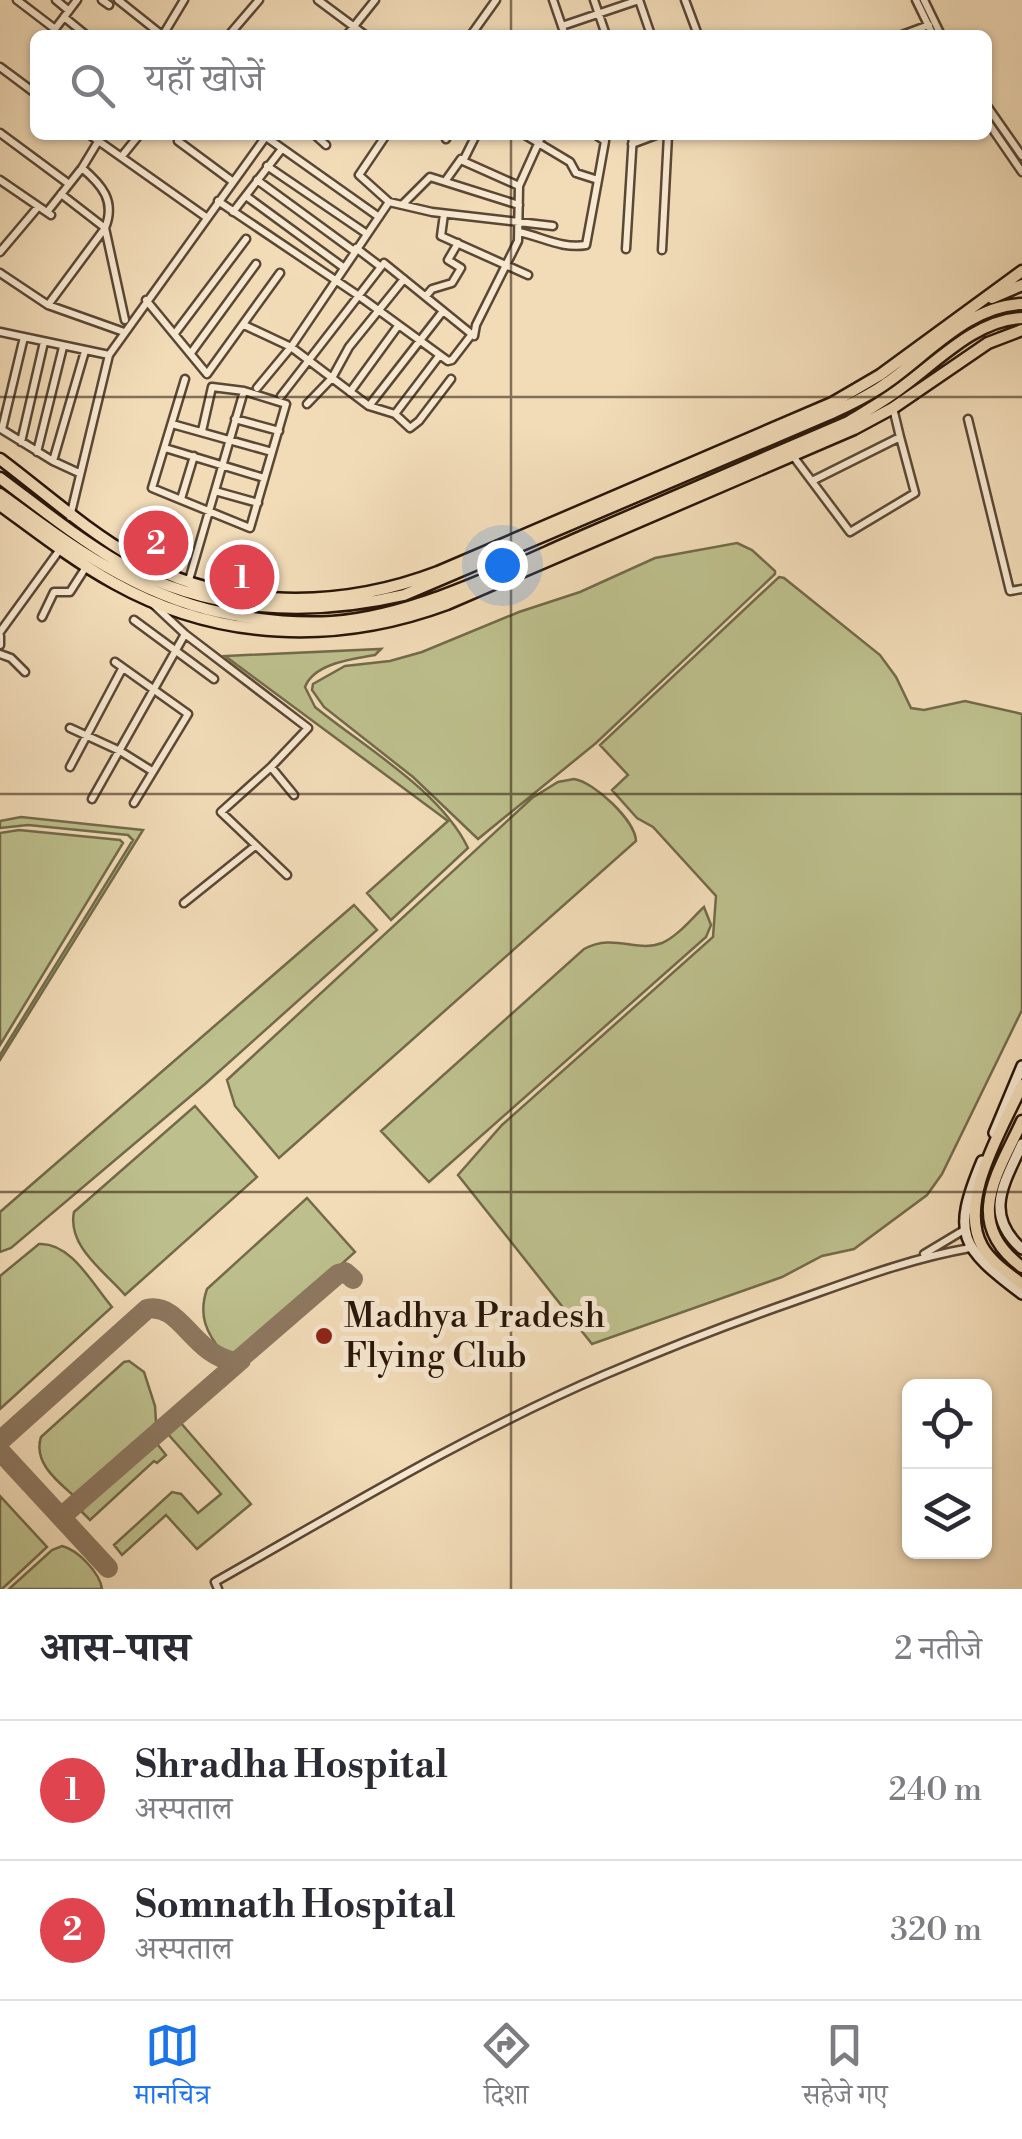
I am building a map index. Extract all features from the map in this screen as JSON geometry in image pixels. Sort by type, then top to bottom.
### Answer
[{"type":"main road","points":[[0,506],[142,575],[206,597],[274,609],[343,606],[404,595],[800,423],[880,376],[1022,271]]},
{"type":"main road","points":[[981,302],[1022,286]]},
{"type":"main road","points":[[0,459],[133,557],[189,580],[256,598],[306,600],[370,594],[438,572],[832,413],[876,390],[972,320],[994,308],[1022,304]]},
{"type":"main road","points":[[0,494],[138,584],[184,602],[257,618],[333,622],[419,603],[794,452],[892,395],[978,331],[995,322],[1022,318]]},
{"type":"main road","points":[[0,478],[64,539],[86,567],[152,602],[216,624],[256,630],[319,633],[396,622],[447,604],[893,408],[988,343],[1022,330]]},
{"type":"main road","points":[[1022,1085],[974,1197],[969,1226],[989,1256],[1022,1284]]},
{"type":"main road","points":[[1022,1121],[994,1184],[988,1210],[996,1242],[1022,1267]]},
{"type":"street","points":[[17,0],[55,29],[77,0]]},
{"type":"street","points":[[56,0],[81,30]]},
{"type":"street","points":[[118,0],[156,30]]},
{"type":"street","points":[[165,30],[182,3],[171,0]]},
{"type":"street","points":[[233,30],[259,0]]},
{"type":"street","points":[[318,0],[358,30]]},
{"type":"street","points":[[351,30],[375,0]]},
{"type":"street","points":[[475,30],[496,0]]},
{"type":"street","points":[[553,0],[563,30]]},
{"type":"street","points":[[594,0],[604,30]]},
{"type":"street","points":[[562,26],[639,0],[650,30]]},
{"type":"street","points":[[685,0],[696,30]]},
{"type":"street","points":[[916,0],[931,30]]},
{"type":"street","points":[[924,0],[932,30]]},
{"type":"street","points":[[0,67],[30,88]]},
{"type":"street","points":[[992,113],[1022,156]]},
{"type":"street","points":[[992,128],[1022,172]]},
{"type":"street","points":[[0,133],[69,184]]},
{"type":"street","points":[[0,180],[49,214],[99,140]]},
{"type":"street","points":[[102,140],[206,217]]},
{"type":"street","points":[[122,156],[135,140]]},
{"type":"street","points":[[178,140],[232,181]]},
{"type":"street","points":[[0,645],[0,634],[64,539],[109,355],[263,140]]},
{"type":"street","points":[[270,140],[378,217]]},
{"type":"street","points":[[320,140],[326,146]]},
{"type":"street","points":[[381,140],[359,175],[389,202],[553,226]]},
{"type":"street","points":[[446,180],[473,140]]},
{"type":"street","points":[[532,140],[570,162],[576,173],[598,180]]},
{"type":"street","points":[[218,202],[360,296],[450,362],[474,336],[495,292],[519,232],[519,186],[540,140]]},
{"type":"street","points":[[519,232],[541,236],[567,248],[586,245],[604,140]]},
{"type":"street","points":[[626,249],[632,140]]},
{"type":"street","points":[[662,250],[668,140]]},
{"type":"street","points":[[233,212],[281,150]]},
{"type":"street","points":[[462,158],[519,186]]},
{"type":"street","points":[[267,166],[367,234]]},
{"type":"street","points":[[48,305],[111,214],[104,186],[82,168]]},
{"type":"street","points":[[403,204],[430,177],[519,205]]},
{"type":"street","points":[[258,180],[381,267]]},
{"type":"street","points":[[62,194],[104,228],[125,320]]},
{"type":"street","points":[[246,196],[343,267]]},
{"type":"street","points":[[256,388],[290,347],[389,202]]},
{"type":"street","points":[[0,252],[38,207]]},
{"type":"street","points":[[444,213],[441,236],[528,274]]},
{"type":"street","points":[[176,332],[246,238]]},
{"type":"street","points":[[426,296],[432,289],[452,284],[460,268],[448,260],[458,244]]},
{"type":"street","points":[[281,396],[384,262],[472,334]]},
{"type":"street","points":[[191,353],[256,264]]},
{"type":"street","points":[[0,272],[48,305],[124,333]]},
{"type":"street","points":[[146,300],[207,374],[280,274]]},
{"type":"street","points":[[308,404],[332,378],[349,347],[404,279]]},
{"type":"street","points":[[370,406],[443,311]]},
{"type":"street","points":[[244,325],[311,360],[370,406],[395,414],[410,428],[451,380]]},
{"type":"street","points":[[350,392],[398,326]]},
{"type":"street","points":[[0,334],[109,355]]},
{"type":"street","points":[[24,337],[1,428],[79,473]]},
{"type":"street","points":[[20,442],[44,342]]},
{"type":"street","points":[[37,452],[63,347]]},
{"type":"street","points":[[54,461],[85,352]]},
{"type":"street","points":[[395,414],[439,356]]},
{"type":"street","points":[[184,379],[152,488],[250,528],[286,404],[212,386],[202,431]]},
{"type":"street","points":[[189,580],[244,391]]},
{"type":"street","points":[[794,452],[850,532],[915,493],[893,408]]},
{"type":"street","points":[[235,419],[279,431]]},
{"type":"street","points":[[968,419],[1010,591],[1022,589]]},
{"type":"street","points":[[172,424],[272,452]]},
{"type":"street","points":[[812,481],[900,437]]},
{"type":"street","points":[[165,448],[264,478]]},
{"type":"street","points":[[181,499],[194,456]]},
{"type":"street","points":[[215,491],[258,502]]},
{"type":"street","points":[[42,617],[54,592],[70,592],[86,567]]},
{"type":"street","points":[[152,602],[185,634],[308,728],[221,812],[286,876]]},
{"type":"street","points":[[134,620],[214,679]]},
{"type":"street","points":[[92,799],[185,634]]},
{"type":"street","points":[[0,654],[11,658],[25,672]]},
{"type":"street","points":[[115,662],[188,714],[134,802]]},
{"type":"street","points":[[70,767],[122,669]]},
{"type":"street","points":[[70,728],[152,771]]},
{"type":"street","points":[[271,767],[294,794]]},
{"type":"street","points":[[184,903],[255,846]]},
{"type":"street","points":[[1022,1066],[968,1195],[970,1248],[982,1264],[1022,1294]]},
{"type":"street","points":[[1022,1144],[1001,1191],[999,1211],[1003,1228],[1022,1249]]},
{"type":"street","points":[[918,1258],[969,1226]]},
{"type":"street","points":[[218,1589],[214,1582],[340,1510],[601,1376],[723,1326],[918,1258],[970,1248]]},
{"type":"green space","points":[[737,543],[752,550],[775,574],[596,743],[478,839],[413,777],[324,707],[312,690],[313,684],[345,666],[390,661],[422,652],[580,592],[655,558]]},
{"type":"green space","points":[[779,577],[880,655],[911,708],[924,710],[965,701],[1022,714],[1022,1010],[942,1174],[927,1195],[854,1249],[822,1256],[782,1277],[592,1344],[458,1175],[502,1125],[713,937],[716,896],[653,827],[637,818],[612,790],[628,775],[600,745]]},
{"type":"green space","points":[[381,649],[375,655],[325,667],[305,687],[315,707],[421,789],[456,827],[468,848],[391,920],[367,893],[448,821],[225,656]]},
{"type":"green space","points":[[574,779],[612,803],[629,823],[636,841],[279,1158],[235,1106],[227,1080],[532,798],[558,782]]},
{"type":"green space","points":[[21,817],[143,830],[0,1060],[133,840],[128,835],[28,825],[0,828],[0,821]]},
{"type":"green space","points":[[19,830],[123,843],[0,1045],[0,833]]},
{"type":"green space","points":[[354,905],[377,930],[205,1084],[11,1248],[0,1252],[0,1212]]},
{"type":"green space","points":[[704,907],[711,925],[706,937],[429,1182],[381,1131],[584,949],[605,943],[662,943]]},
{"type":"green space","points":[[195,1106],[257,1177],[125,1295],[82,1247],[73,1224],[74,1212]]},
{"type":"green space","points":[[307,1198],[355,1252],[247,1349],[223,1353],[205,1323],[207,1289]]},
{"type":"green space","points":[[39,1244],[51,1245],[71,1257],[112,1307],[0,1409],[0,1276]]},
{"type":"green space","points":[[129,1361],[144,1372],[156,1422],[144,1438],[74,1496],[43,1462],[41,1437]]},
{"type":"green space","points":[[180,1422],[251,1504],[197,1549],[166,1515],[122,1555],[114,1545],[172,1492],[181,1494],[198,1513],[221,1494],[167,1433]]},
{"type":"green space","points":[[154,1440],[166,1455],[157,1463],[154,1461],[90,1520],[82,1512],[83,1506]]},
{"type":"green space","points":[[0,1496],[47,1547],[2,1589],[0,1589]]},
{"type":"green space","points":[[62,1546],[87,1563],[102,1589],[9,1589],[52,1550]]},
{"type":"taxiway","points":[[0,1441],[147,1309],[169,1313],[208,1350],[236,1362],[338,1274],[345,1272],[353,1279]]},
{"type":"taxiway","points":[[61,1517],[241,1360]]},
{"type":"taxiway","points":[[0,1451],[108,1568]]},
{"type":"place","name":"Somnath Hospital","points":[[156,543]]},
{"type":"place","name":"Shradha Hospital","points":[[242,577]]},
{"type":"place","name":"Madhya Pradesh Flying Club","points":[[324,1336]]}]
